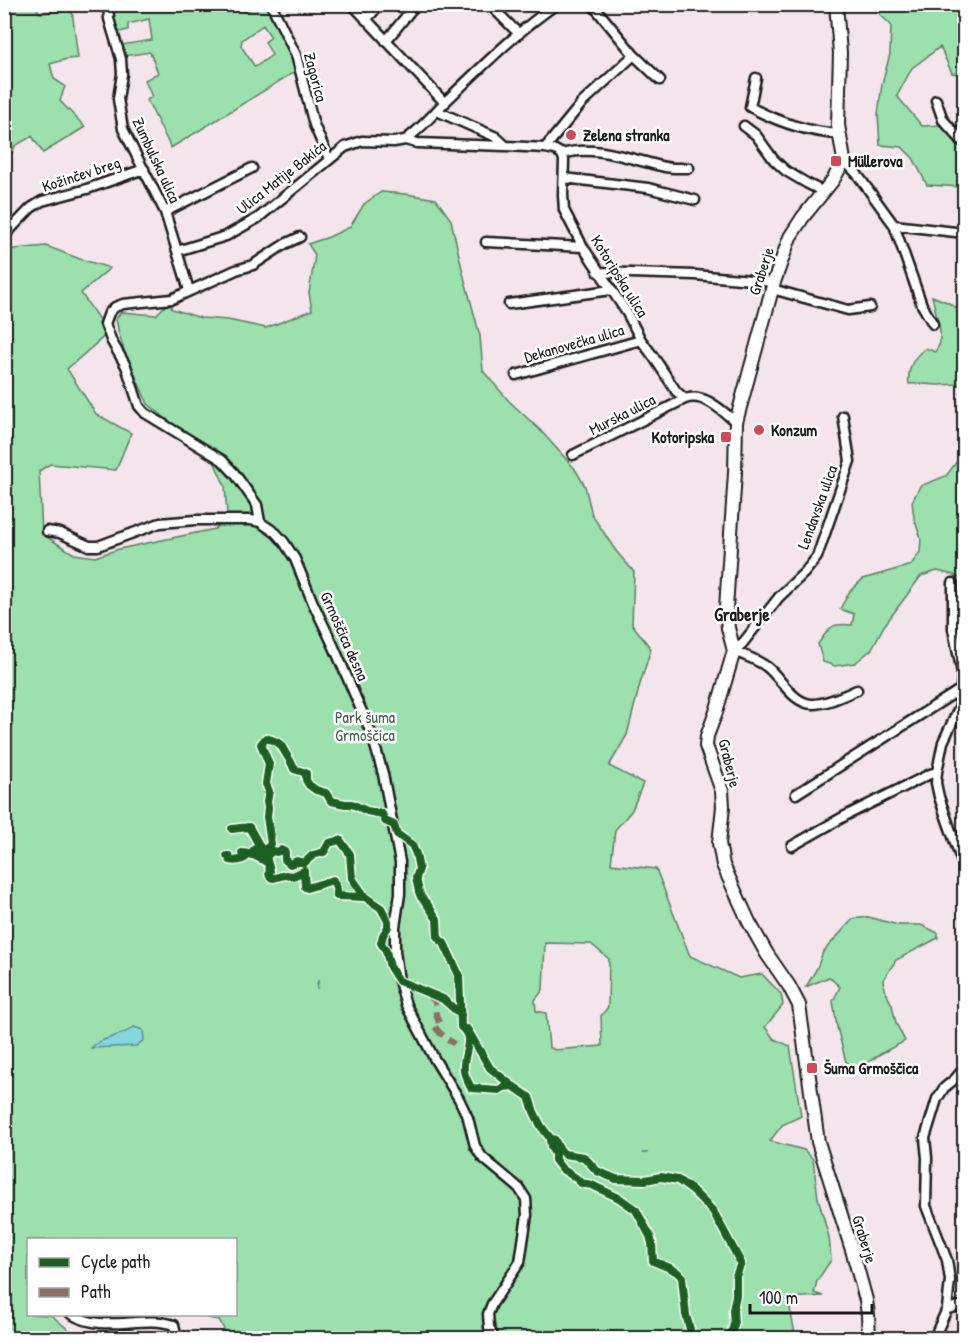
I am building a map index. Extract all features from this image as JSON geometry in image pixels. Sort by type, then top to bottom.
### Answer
[{"type":"street","name":"Zumbulska ulica","points":[[108,4],[109,19],[121,59],[122,74],[118,99],[123,129],[165,212],[189,290]]},
{"type":"street","name":"Zagorica","points":[[271,4],[296,55],[314,125],[328,159]]},
{"type":"street","points":[[352,4],[444,103]]},
{"type":"street","points":[[366,20],[380,4]]},
{"type":"street","points":[[386,41],[416,4]]},
{"type":"street","points":[[489,4],[519,34]]},
{"type":"street","points":[[405,141],[519,34],[557,4]]},
{"type":"street","points":[[592,4],[634,55],[660,80]]},
{"type":"street","points":[[836,4],[840,53],[839,134],[844,160],[894,225],[922,305],[933,324]]},
{"type":"street","points":[[545,148],[582,103],[634,55]]},
{"type":"street","points":[[756,78],[750,107],[814,132],[839,134]]},
{"type":"street","points":[[936,100],[943,120],[964,143]]},
{"type":"street","points":[[437,111],[496,137],[506,146]]},
{"type":"street","points":[[744,126],[756,135],[774,160],[786,171],[824,192]]},
{"type":"street","name":"Ulica Matije Bakića","points":[[177,251],[226,236],[258,218],[345,147],[362,141],[405,141]]},
{"type":"street","points":[[405,141],[545,148],[562,154],[572,151],[593,152],[631,158],[663,167],[689,168]]},
{"type":"street","name":"Kotoripska ulica","points":[[562,154],[564,210],[598,272],[627,313],[640,340],[676,391],[685,399]]},
{"type":"street","name":"Graberje","points":[[844,160],[833,180],[790,237],[773,285],[736,422],[726,608],[734,651],[716,712],[706,736],[706,746],[722,791],[723,807],[719,843],[723,865],[749,922],[799,1005],[818,1142],[866,1300],[869,1338]]},
{"type":"street","points":[[165,212],[252,168]]},
{"type":"street","name":"Kožinčev breg","points":[[4,236],[31,208],[42,201],[87,189],[144,169]]},
{"type":"street","points":[[564,178],[648,188],[695,200]]},
{"type":"street","points":[[894,225],[964,233]]},
{"type":"street","points":[[46,531],[60,533],[89,546],[98,546],[160,523],[222,519],[260,522],[257,505],[228,465],[189,438],[145,413],[139,406],[126,366],[105,324],[109,313],[115,307],[172,299],[236,270],[253,265],[300,237]]},
{"type":"street","points":[[486,242],[584,247]]},
{"type":"street","points":[[598,272],[695,275],[773,285],[848,310],[870,307]]},
{"type":"street","points":[[509,304],[611,290]]},
{"type":"street","name":"Dekanovečka ulica","points":[[516,375],[640,340]]},
{"type":"street","points":[[685,399],[702,398],[717,406],[736,422]]},
{"type":"street","name":"Murska ulica","points":[[573,455],[685,399]]},
{"type":"street","name":"Lendavska ulica","points":[[734,651],[779,597],[817,557],[850,461],[843,416]]},
{"type":"street","name":"Grmoščica desna","points":[[260,522],[276,533],[295,559],[312,603],[334,647],[372,735],[389,798],[400,862],[395,951],[399,981],[406,1005],[459,1099],[468,1118],[475,1146],[482,1157],[519,1188],[526,1199],[527,1215],[520,1262],[492,1304],[488,1314],[489,1327],[494,1338]]},
{"type":"street","points":[[953,583],[953,629],[962,673],[960,706],[943,742],[936,783],[964,868]]},
{"type":"street","points":[[734,651],[765,665],[798,699],[812,704],[836,699],[857,690]]},
{"type":"street","points":[[796,794],[961,689]]},
{"type":"street","points":[[792,846],[845,816],[937,772]]},
{"type":"street","points":[[934,1338],[947,1309],[950,1280],[946,1260],[926,1206],[925,1138],[937,1099],[944,1088],[964,1068]]},
{"type":"street","points":[[947,1309],[964,1305]]},
{"type":"street","points":[[74,1316],[82,1321],[111,1324],[163,1321],[174,1325],[177,1338]]},
{"type":"green space","points":[[5,4],[36,5],[39,13],[72,11],[78,58],[50,64],[54,79],[65,86],[60,101],[85,127],[43,153],[32,136],[15,146],[5,169]]},
{"type":"green space","points":[[113,4],[241,4],[245,12],[258,5],[267,5],[289,45],[296,71],[171,148],[147,100],[152,97],[145,80],[158,73],[150,52],[124,56],[121,45],[152,40],[149,19],[128,24],[128,30],[120,32],[117,30]],"holes":[[[263,25],[271,37],[265,42],[272,55],[255,67],[241,46],[242,40]]]},
{"type":"green space","points":[[870,5],[964,5],[964,75],[952,73],[940,47],[912,68],[897,96],[922,126],[944,125],[964,149],[964,189],[927,185],[913,158],[902,147],[880,145],[878,114],[882,84],[890,54],[891,25]]},
{"type":"green space","name":"Park šuma Grmoščica","points":[[381,192],[436,199],[451,220],[480,336],[483,371],[575,469],[585,486],[592,515],[616,551],[634,572],[632,624],[651,649],[627,735],[609,766],[643,783],[632,810],[615,830],[611,864],[656,869],[690,956],[739,978],[762,974],[781,994],[783,1005],[765,1027],[774,1039],[790,1046],[801,1116],[782,1125],[770,1141],[804,1150],[813,1159],[818,1198],[829,1237],[831,1260],[817,1281],[814,1293],[823,1296],[788,1298],[795,1334],[827,1329],[828,1338],[228,1338],[219,1320],[205,1316],[237,1316],[237,1238],[27,1238],[27,1316],[52,1316],[78,1338],[5,1338],[5,250],[46,246],[110,268],[81,293],[108,333],[67,369],[96,414],[131,433],[116,470],[50,464],[39,471],[42,534],[74,554],[95,557],[119,549],[215,529],[227,515],[225,486],[211,455],[148,404],[119,334],[116,319],[121,312],[156,315],[169,302],[172,309],[201,318],[228,320],[266,328],[312,310],[309,293],[315,255],[308,244],[350,227],[364,204]],"holes":[[[545,943],[591,944],[609,959],[608,1007],[601,1016],[602,1046],[555,1050],[549,1047],[546,1013],[536,1011],[535,1000],[543,990]]]},
{"type":"green space","points":[[932,296],[964,312],[964,385],[909,384],[910,368],[914,359],[926,348],[935,352],[940,343],[940,330]]},
{"type":"green space","points":[[964,443],[964,581],[954,575],[937,571],[921,576],[884,626],[871,650],[855,663],[835,666],[823,662],[818,644],[825,634],[831,627],[852,625],[854,614],[840,609],[850,591],[863,579],[911,565],[920,552],[921,539],[914,518],[912,502],[920,486],[946,476],[958,460],[961,445]]},
{"type":"green space","points":[[868,917],[898,925],[921,925],[938,933],[938,938],[896,960],[883,980],[896,1023],[905,1041],[858,1069],[846,1062],[837,1027],[833,1001],[840,987],[829,977],[806,987],[823,952],[853,919]]},
{"type":"water","points":[[134,1027],[143,1030],[144,1040],[136,1046],[91,1048],[101,1041]]},
{"type":"waterway","points":[[317,988],[318,981]]},
{"type":"marked path","points":[[429,996],[435,1001],[439,1023],[435,1027],[454,1044]]},
{"type":"cycle path","points":[[227,856],[230,860],[240,860],[255,849],[266,849],[271,844],[267,817],[269,791],[266,784],[269,764],[261,744],[266,738],[279,743],[294,769],[306,773],[309,785],[326,793],[331,801],[352,804],[367,811],[382,814],[385,821],[394,825],[397,834],[412,845],[416,854],[419,869],[416,878],[419,892],[437,919],[438,938],[444,943],[459,975],[461,1027],[468,1036],[464,1072],[471,1088],[499,1090],[513,1086],[529,1097],[541,1126],[550,1138],[555,1140],[564,1154],[584,1157],[597,1171],[616,1179],[645,1180],[661,1177],[678,1180],[693,1191],[713,1211],[741,1263],[736,1276],[734,1325],[729,1338]]},
{"type":"cycle path","points":[[232,829],[249,827],[265,861],[267,860],[270,877],[293,876],[304,871],[307,888],[333,880],[337,896],[365,897]]},
{"type":"cycle path","points":[[242,853],[251,854],[263,860],[272,851],[281,850],[285,852],[285,860],[290,864],[297,861],[304,863],[313,855],[324,852],[329,843],[340,840],[350,854],[352,878],[365,897],[381,908],[388,921],[388,927],[381,943],[386,951],[390,967],[399,981],[443,999],[461,1015]]},
{"type":"cycle path","points":[[467,1029],[490,1068],[515,1088]]},
{"type":"cycle path","points":[[550,1140],[555,1160],[562,1169],[581,1183],[592,1185],[619,1198],[636,1210],[650,1236],[653,1261],[670,1268],[682,1277],[686,1315],[690,1329],[688,1338]]},
{"type":"place","name":"Zelena stranka","points":[[571,135]]},
{"type":"place","name":"Müllerova","points":[[836,161]]},
{"type":"place","name":"Konzum","points":[[759,430]]},
{"type":"place","name":"Kotoripska","points":[[726,437]]},
{"type":"place","name":"Šuma Grmoščica","points":[[812,1068]]},
{"type":"district","name":"Graberje","points":[[742,614]]}]
